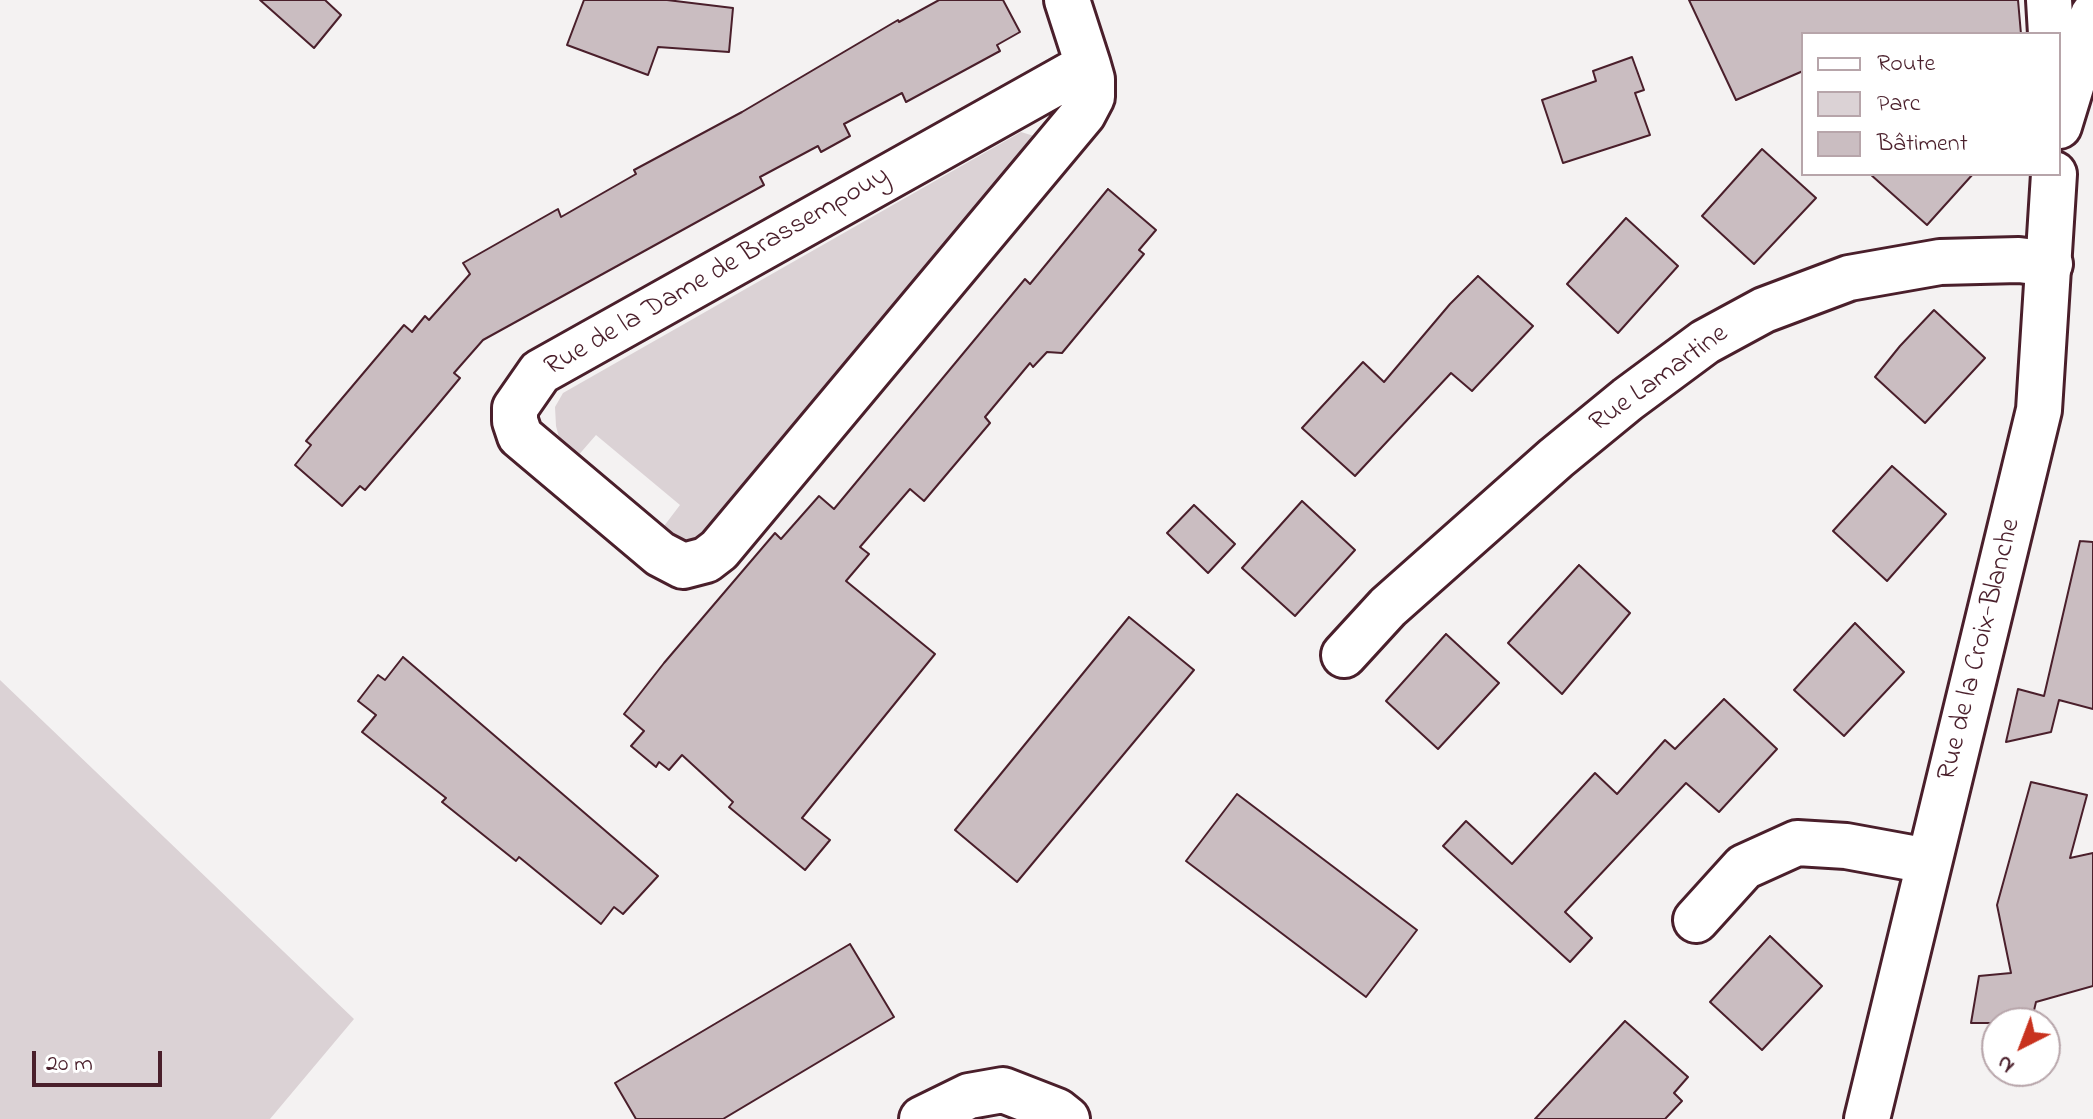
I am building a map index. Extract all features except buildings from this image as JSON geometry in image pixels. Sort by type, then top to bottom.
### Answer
[{"type":"street","name":"Rue de la Dame de Brassempouy","points":[[1067,0],[1088,65],[1092,79],[1092,97],[1083,114],[719,550],[706,560],[683,566],[660,554],[520,436],[515,408],[540,372],[1088,65]]},
{"type":"street","points":[[2049,0],[2051,32]]},
{"type":"street","points":[[2061,119],[2093,15]]},
{"type":"street","points":[[2061,133],[2093,107]]},
{"type":"street","name":"Rue de la Croix-Blanche","points":[[1867,1119],[2039,410],[2054,176]]},
{"type":"street","name":"Rue Lamartine","points":[[1344,655],[1388,607],[1556,458],[1705,342],[1764,310],[1849,278],[1940,262],[2019,260],[2050,264]]},
{"type":"street","points":[[1696,920],[1744,867],[1797,843],[1846,846],[1928,861]]},
{"type":"street","points":[[922,1119],[969,1096],[1003,1090],[1057,1111],[1067,1119]]},
{"type":"green space","points":[[1021,132],[1034,136],[1034,149],[711,532],[695,542],[676,542],[661,530],[680,505],[596,435],[576,458],[561,445],[555,407],[563,393]]},
{"type":"green space","points":[[0,680],[354,1019],[270,1119],[0,1119]]}]
